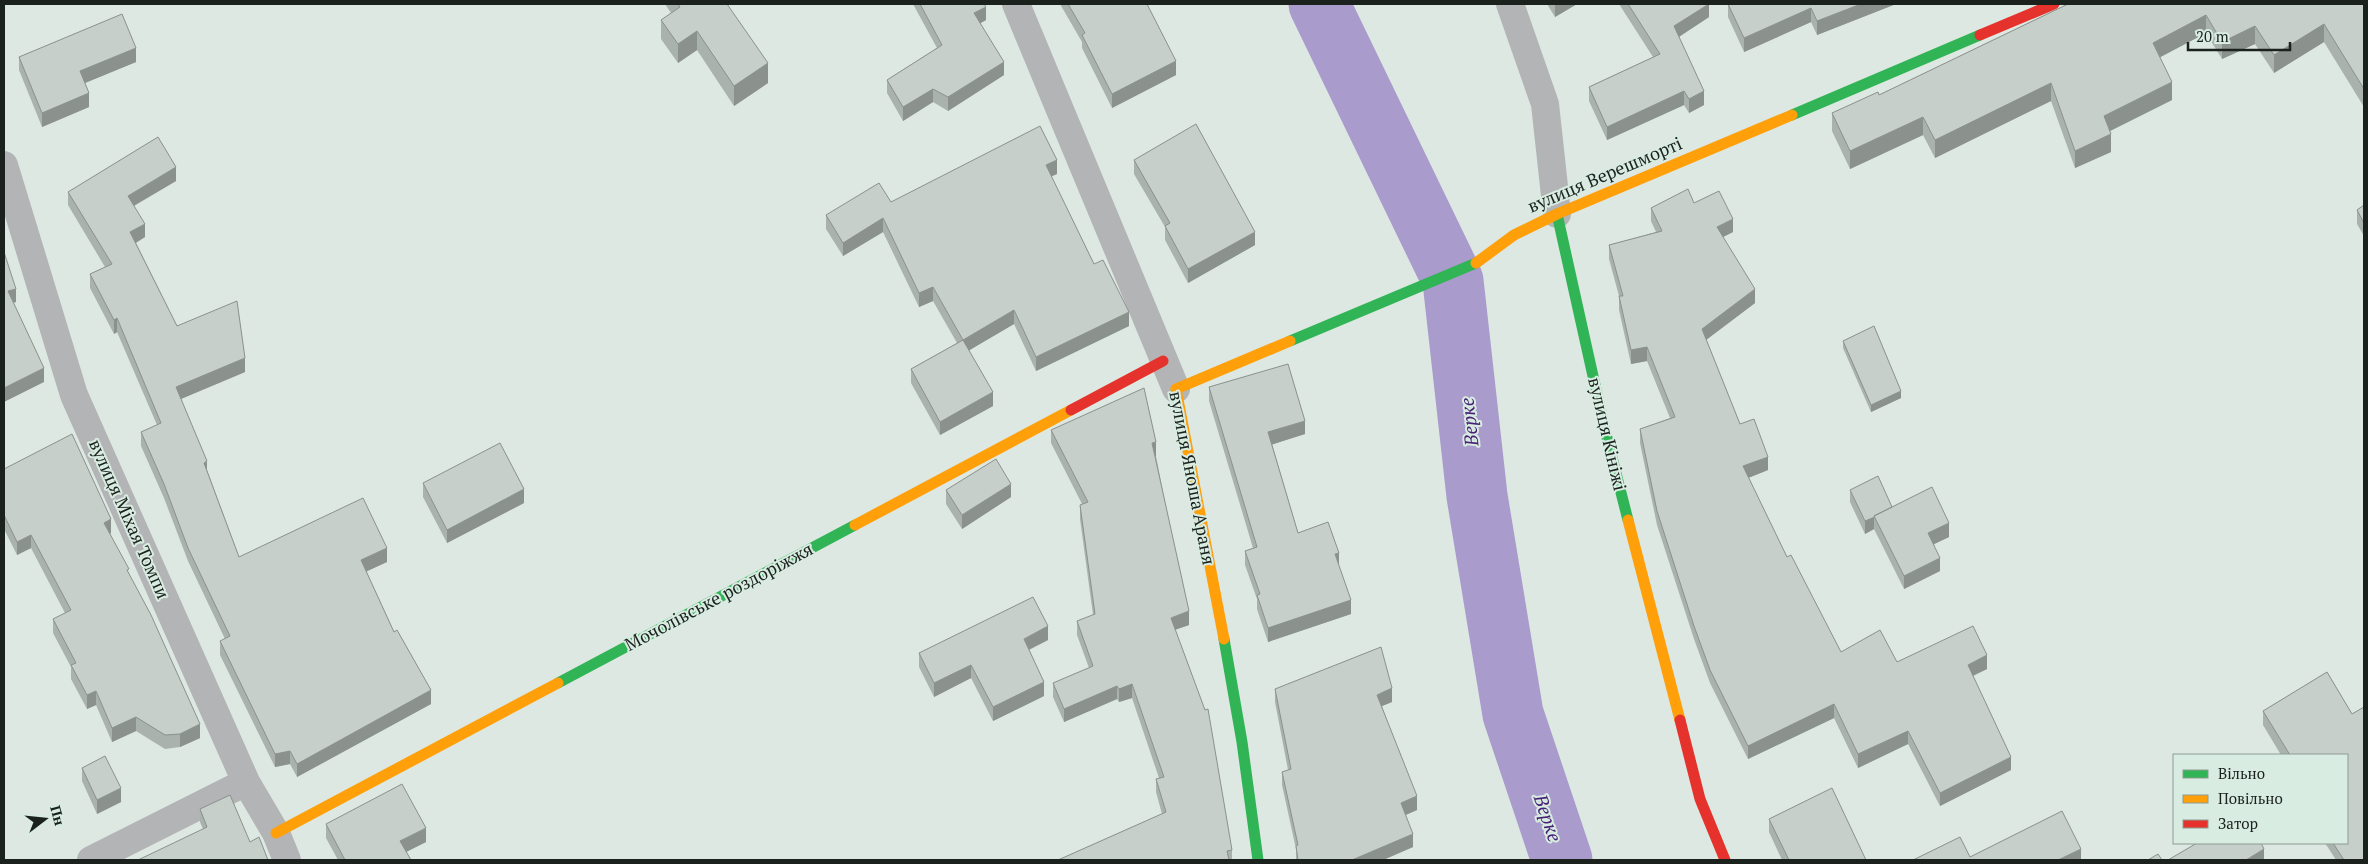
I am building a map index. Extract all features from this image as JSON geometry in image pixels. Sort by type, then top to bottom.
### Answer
[{"type":"street","name":"вулиця Яноша Араня","points":[[1016,4],[1176,390],[1218,610],[1251,801],[1258,860]]},
{"type":"street","name":"вулиця Кініжі","points":[[1510,4],[1545,104],[1557,214],[1605,430],[1700,799],[1725,860]]},
{"type":"street","name":"вулиця Верешморті","points":[[1176,390],[1416,286],[1474,264],[1514,235],[1557,214],[2054,4]]},
{"type":"street","name":"вулиця Міхая Томпи","points":[[4,165],[74,395],[246,782],[276,832],[287,860]]},
{"type":"street","name":"Мочолівське роздоріжжя","points":[[276,832],[1163,361]]},
{"type":"street","points":[[91,860],[246,782]]},
{"type":"building","points":[[678,4],[727,4],[768,63],[734,86],[697,31],[678,44],[661,20],[680,7]]},
{"type":"building","points":[[920,4],[984,4],[986,7],[974,13],[1004,62],[948,97],[933,89],[903,107],[887,80],[942,45]]},
{"type":"building","points":[[1068,4],[1147,4],[1176,61],[1112,94],[1082,35],[1085,33]]},
{"type":"building","points":[[1628,4],[1709,4],[1674,26],[1704,91],[1689,99],[1684,91],[1607,127],[1589,87],[1660,54]]},
{"type":"building","points":[[1728,4],[1861,4],[1817,21],[1811,8],[1744,38]]},
{"type":"building","points":[[2068,4],[2363,4],[2364,89],[2324,24],[2274,55],[2255,26],[2222,42],[2206,15],[2153,43],[2172,82],[2104,116],[2111,134],[2075,151],[2051,83],[1935,140],[1923,117],[1850,151],[1832,113],[1878,92],[1879,95]]},
{"type":"building","points":[[122,14],[136,48],[80,71],[89,93],[42,113],[19,57]]},
{"type":"building","points":[[1196,124],[1255,232],[1188,269],[1165,226],[1170,223],[1134,160]]},
{"type":"building","points":[[1040,126],[1057,160],[1046,165],[1094,264],[1103,260],[1129,312],[1036,357],[1014,310],[963,340],[933,287],[919,293],[883,218],[843,243],[826,215],[879,183],[891,202]]},
{"type":"building","points":[[158,137],[176,167],[128,196],[145,224],[130,232],[177,326],[237,301],[245,358],[176,387],[207,461],[204,463],[239,557],[363,498],[387,548],[361,560],[394,632],[397,630],[431,690],[297,764],[290,751],[275,754],[220,641],[230,636],[188,548],[164,484],[141,432],[161,423],[117,318],[114,320],[90,274],[112,264],[68,192]]},
{"type":"building","points":[[1688,189],[1694,203],[1719,191],[1733,219],[1717,227],[1755,289],[1702,329],[1740,424],[1754,419],[1768,457],[1743,466],[1787,557],[1791,555],[1841,652],[1880,630],[1897,662],[1973,626],[1987,655],[1968,665],[2011,757],[1940,793],[1908,731],[1858,754],[1834,704],[1748,746],[1710,670],[1657,511],[1640,429],[1675,417],[1647,347],[1631,350],[1619,296],[1623,296],[1609,245],[1662,231],[1651,208]]},
{"type":"building","points":[[2364,205],[2364,223],[2357,210]]},
{"type":"building","points":[[4,252],[16,289],[8,291],[44,368],[4,388]]},
{"type":"building","points":[[1874,326],[1901,391],[1871,405],[1843,341]]},
{"type":"building","points":[[963,340],[993,392],[940,422],[911,369]]},
{"type":"building","points":[[1288,364],[1305,421],[1268,432],[1298,533],[1328,522],[1339,553],[1335,554],[1351,600],[1268,628],[1257,595],[1260,594],[1245,551],[1257,547],[1209,387]]},
{"type":"building","points":[[1144,388],[1156,442],[1152,443],[1189,611],[1171,618],[1205,710],[1208,709],[1232,850],[1227,851],[1229,860],[1058,860],[1166,812],[1156,779],[1164,777],[1132,684],[1119,689],[1117,686],[1064,709],[1053,683],[1093,666],[1077,621],[1095,614],[1080,505],[1088,502],[1051,430]]},
{"type":"building","points":[[72,434],[111,519],[104,523],[151,615],[200,724],[180,734],[165,735],[136,717],[112,728],[96,691],[87,695],[71,665],[76,663],[53,619],[71,610],[31,535],[17,542],[4,515],[4,469]]},
{"type":"building","points":[[500,443],[524,489],[447,530],[423,483]]},
{"type":"building","points":[[996,459],[1011,484],[962,515],[946,490]]},
{"type":"building","points":[[1878,476],[1892,507],[1865,521],[1850,490]]},
{"type":"building","points":[[1932,487],[1949,523],[1928,533],[1940,558],[1904,576],[1874,516]]},
{"type":"building","points":[[1033,597],[1048,626],[1024,639],[1044,682],[993,707],[971,665],[934,683],[919,653]]},
{"type":"building","points":[[1381,647],[1392,688],[1377,695],[1417,796],[1401,803],[1413,834],[1352,860],[1298,860],[1296,846],[1298,845],[1282,772],[1291,769],[1275,689]]},
{"type":"building","points":[[2327,672],[2352,714],[2364,707],[2364,860],[2344,860],[2334,844],[2348,844],[2348,754],[2289,754],[2263,711]]},
{"type":"building","points":[[105,756],[121,788],[97,800],[82,768]]},
{"type":"building","points":[[402,784],[426,828],[400,841],[411,860],[345,860],[326,824]]},
{"type":"building","points":[[1832,788],[1866,860],[1789,860],[1769,819]]},
{"type":"building","points":[[230,795],[250,842],[259,837],[268,860],[138,860],[207,827],[200,809]]},
{"type":"building","points":[[2062,811],[2081,849],[2058,860],[1913,860],[1960,837],[1970,857]]},
{"type":"building","points":[[2195,844],[2262,844],[2264,849],[2246,860],[2168,860]]},
{"type":"building","points":[[2158,854],[2162,860],[2148,860]]},
{"type":"waterway","name":"Верке","points":[[1319,4],[1453,281],[1477,496],[1513,714],[1562,860]]},
{"type":"traffic: fast","points":[[1792,115],[1980,35]]},
{"type":"traffic: fast","points":[[1557,214],[1605,430],[1628,520]]},
{"type":"traffic: fast","points":[[1290,341],[1476,263]]},
{"type":"traffic: fast","points":[[558,683],[855,525]]},
{"type":"traffic: fast","points":[[1224,639],[1242,742],[1258,860]]},
{"type":"traffic: slow","points":[[1476,263],[1514,235],[1557,214],[1792,115]]},
{"type":"traffic: slow","points":[[1224,639],[1176,389],[1290,341]]},
{"type":"traffic: slow","points":[[855,525],[1071,410]]},
{"type":"traffic: slow","points":[[1628,520],[1680,720]]},
{"type":"traffic: slow","points":[[276,833],[558,683]]},
{"type":"traffic: jam","points":[[1980,35],[2054,4]]},
{"type":"traffic: jam","points":[[1071,410],[1163,361]]},
{"type":"traffic: jam","points":[[1680,720],[1700,799],[1725,860]]}]
